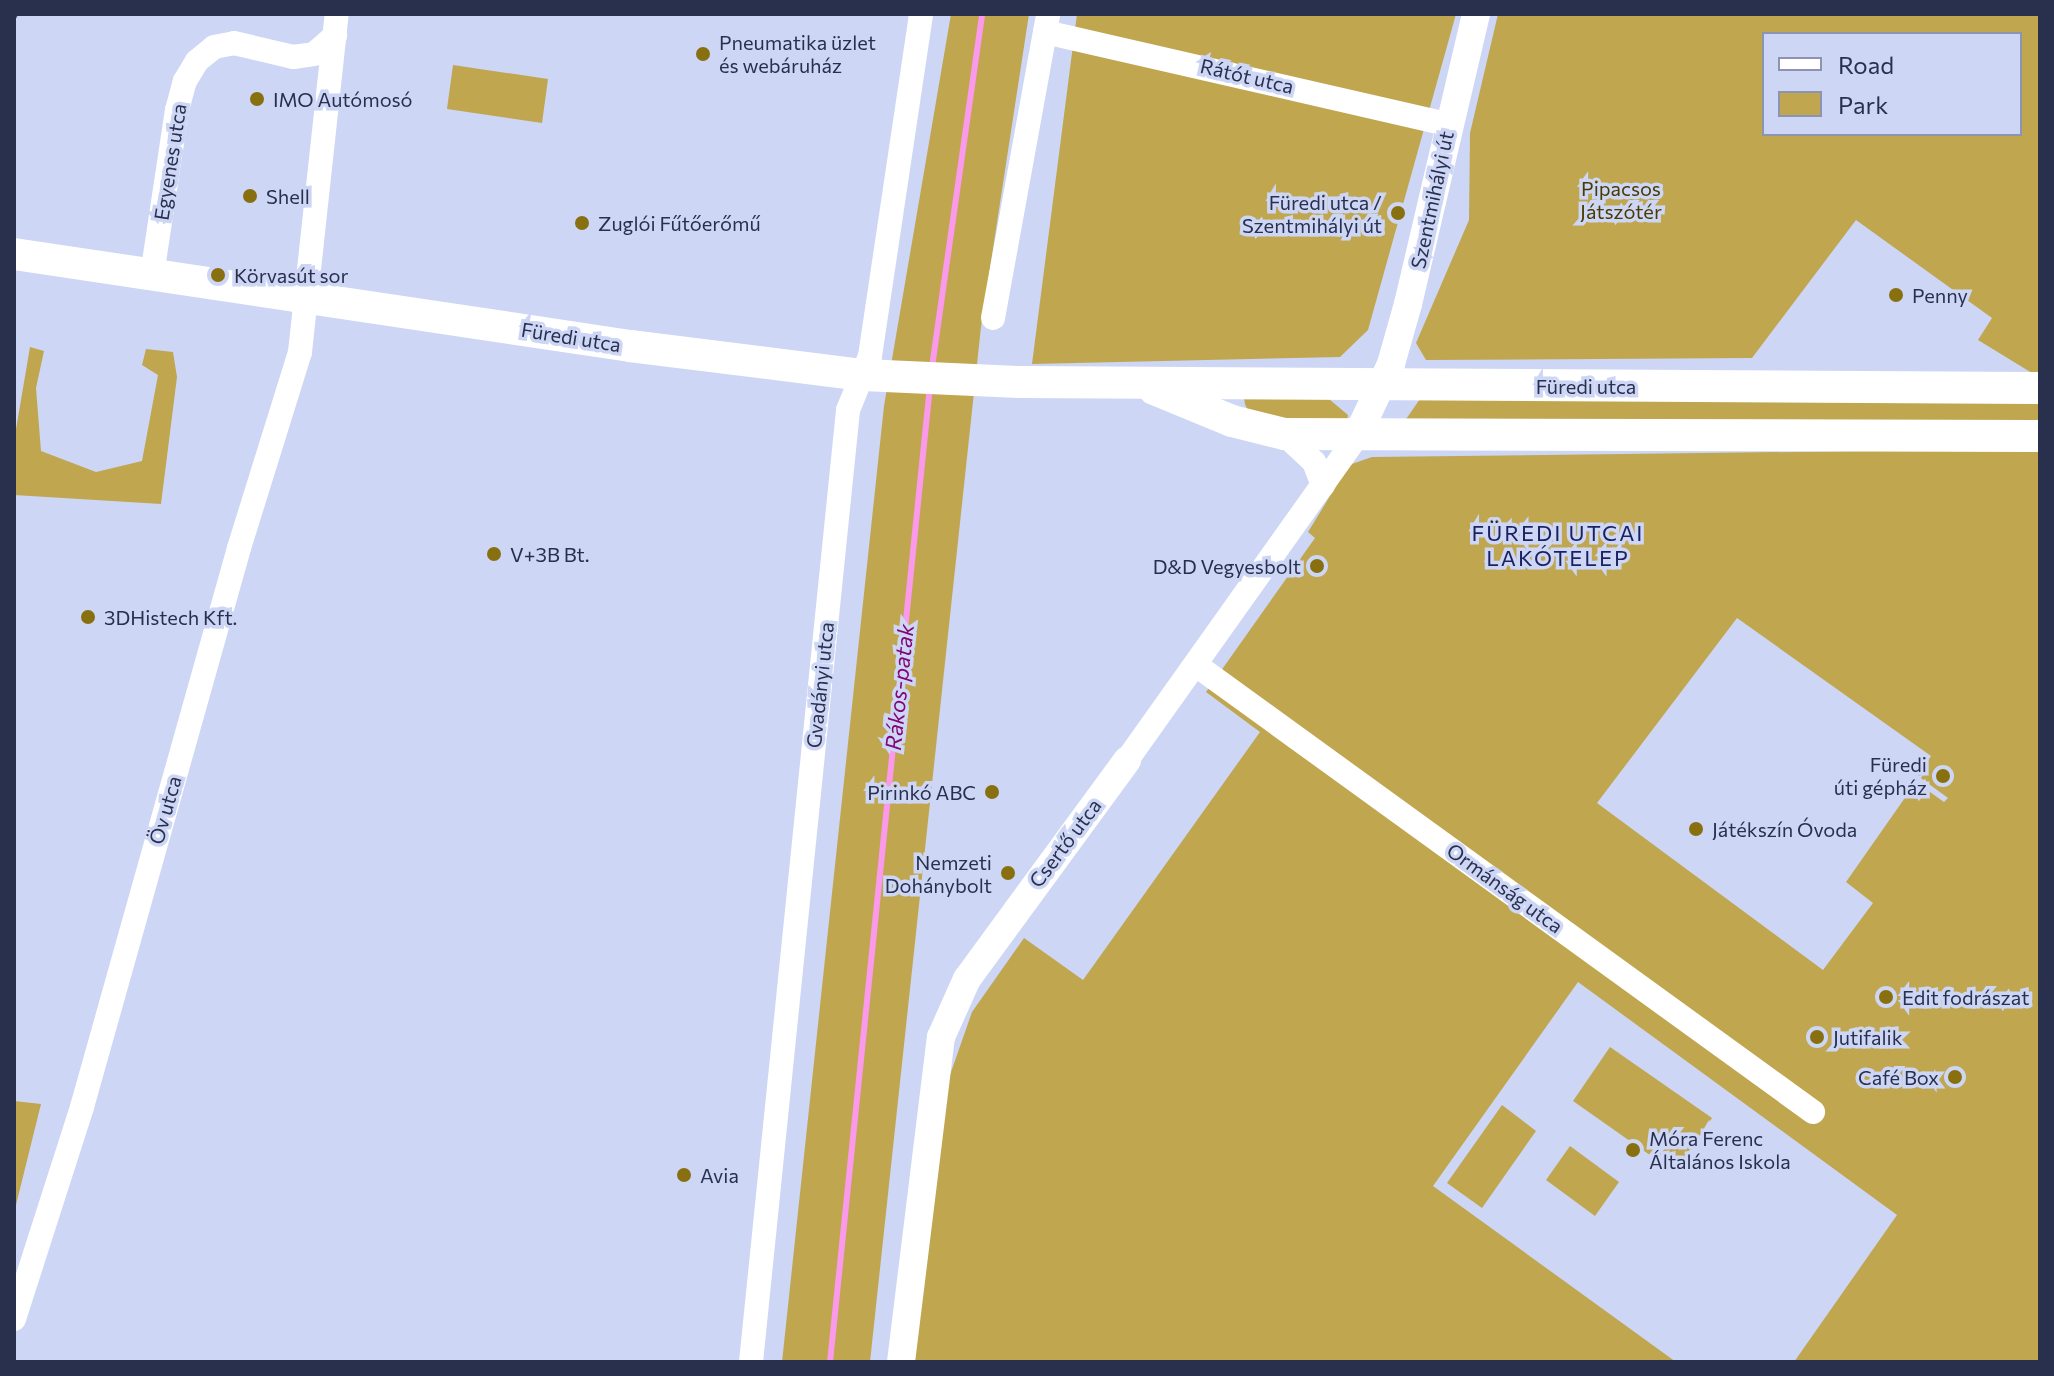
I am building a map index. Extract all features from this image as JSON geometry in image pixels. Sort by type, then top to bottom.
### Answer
[{"type":"main road","name":"Füredi utca","points":[[14,254],[309,299],[863,375],[1132,382],[2040,388]]},
{"type":"main road","name":"Füredi utca","points":[[1132,382],[1232,421],[1284,434],[2040,436]]},
{"type":"street","name":"Gvadányi utca","points":[[751,1362],[848,410],[870,356],[921,14]]},
{"type":"street","name":"Szentmihályi út","points":[[1382,384],[1426,237],[1448,124],[1476,14]]},
{"type":"street","name":"Rátót utca","points":[[1046,23],[1448,124]]},
{"type":"street","points":[[993,318],[1046,23]]},
{"type":"street","name":"Egyenes utca","points":[[152,275],[177,110],[197,61],[214,47],[234,43],[293,57],[314,54],[336,25]]},
{"type":"street","name":"Egyenes utca","points":[[309,299],[336,25]]},
{"type":"street","name":"Öv utca","points":[[14,1319],[82,1107],[235,561],[300,352],[309,299]]},
{"type":"street","name":"Csertő utca","points":[[901,1362],[941,1037],[967,979],[1323,485],[1357,436],[1382,384]]},
{"type":"street","name":"Füredi utca","points":[[1284,434],[1314,462],[1323,485]]},
{"type":"street","name":"Ormánság utca","points":[[1196,665],[1813,1112]]},
{"type":"green space","points":[[951,14],[1029,14],[981,327],[870,1362],[782,1362],[884,406]]},
{"type":"green space","points":[[1077,14],[1456,14],[1368,330],[1340,357],[1032,364]]},
{"type":"green space","name":"Pipacsos Játszótér","points":[[1498,14],[2040,14],[2040,378],[1978,340],[1992,318],[1856,220],[1752,358],[1426,360],[1416,343],[1469,220],[1470,133]]},
{"type":"green space","points":[[453,65],[548,79],[542,123],[447,109]]},
{"type":"green space","points":[[30,347],[44,351],[36,388],[41,451],[96,472],[142,461],[158,375],[142,365],[146,349],[173,352],[177,377],[161,504],[14,495],[14,441]]},
{"type":"green space","points":[[1323,394],[1348,415],[1346,426],[1308,425],[1248,411],[1244,398]]},
{"type":"green space","points":[[1422,396],[2040,398],[2040,427],[1402,425]]},
{"type":"green space","points":[[2040,449],[2040,1362],[1794,1362],[1897,1215],[1578,982],[1433,1186],[1676,1362],[913,1362],[943,1095],[972,1012],[1024,938],[1083,980],[1260,732],[1206,692],[1315,538],[1308,532],[1349,465],[1372,457]],"holes":[[[1737,618],[1931,756],[1918,776],[1948,798],[1944,802],[1916,782],[1846,882],[1873,903],[1823,970],[1597,803]]]},
{"type":"green space","points":[[1610,1047],[1712,1118],[1674,1172],[1573,1101]]},
{"type":"green space","points":[[14,1101],[41,1104],[14,1213]]},
{"type":"green space","points":[[1502,1105],[1536,1131],[1482,1208],[1447,1183]]},
{"type":"green space","points":[[1570,1146],[1619,1182],[1595,1216],[1546,1180]]},
{"type":"waterway","name":"Rákos-patak","points":[[932,367],[982,14]]},
{"type":"waterway","name":"Rákos-patak","points":[[830,1362],[930,386]]},
{"type":"place","name":"Pneumatika üzlet és webáruház","points":[[703,54]]},
{"type":"place","name":"IMO Autómosó","points":[[257,99]]},
{"type":"place","name":"Shell","points":[[250,196]]},
{"type":"place","name":"Füredi utca / Szentmihályi út","points":[[1398,213]]},
{"type":"place","name":"Zuglói Fűtőerőmű","points":[[582,223]]},
{"type":"place","name":"Körvasút sor","points":[[218,275]]},
{"type":"place","name":"Penny","points":[[1896,295]]},
{"type":"place","name":"V+3B Bt.","points":[[494,554]]},
{"type":"place","name":"D&D Vegyesbolt","points":[[1317,566]]},
{"type":"place","name":"3DHistech Kft.","points":[[88,617]]},
{"type":"place","name":"Füredi úti gépház","points":[[1943,776]]},
{"type":"place","name":"Pirinkó ABC","points":[[992,792]]},
{"type":"place","name":"Játékszín Óvoda","points":[[1696,829]]},
{"type":"place","name":"Nemzeti Dohánybolt","points":[[1008,873]]},
{"type":"place","name":"Edit fodrászat","points":[[1886,997]]},
{"type":"place","name":"Jutifalik","points":[[1817,1037]]},
{"type":"place","name":"Café Box","points":[[1955,1077]]},
{"type":"place","name":"Móra Ferenc Általános Iskola","points":[[1633,1150]]},
{"type":"place","name":"Avia","points":[[684,1175]]},
{"type":"district","name":"FÜREDI UTCAI LAKÓTELEP","points":[[1558,544]]}]
